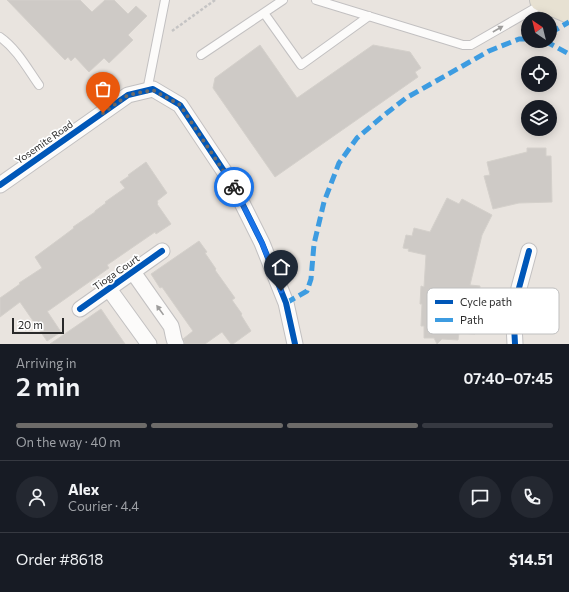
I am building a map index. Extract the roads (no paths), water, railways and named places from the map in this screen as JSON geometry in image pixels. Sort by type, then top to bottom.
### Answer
[{"type":"main road","points":[[544,1],[569,12]]},
{"type":"street","points":[[147,91],[153,90],[180,105],[232,183],[262,243],[286,303],[295,344]]},
{"type":"street","name":"Yosemite Road","points":[[0,185],[128,95],[147,91]]},
{"type":"street","name":"Tioga Court","points":[[80,309],[162,251]]},
{"type":"street","points":[[518,288],[529,251]]},
{"type":"street","name":"Tioga Court","points":[[133,272],[171,326],[173,343]]},
{"type":"street","name":"Tioga Court","points":[[110,289],[149,344]]},
{"type":"street","points":[[514,334],[515,344]]},
{"type":"lane","points":[[147,91],[165,0]]},
{"type":"lane","points":[[201,56],[283,0]]},
{"type":"lane","points":[[316,0],[463,45],[471,45],[544,1]]},
{"type":"lane","points":[[264,13],[301,65],[370,16]]},
{"type":"lane","points":[[0,37],[18,54],[39,85]]}]
